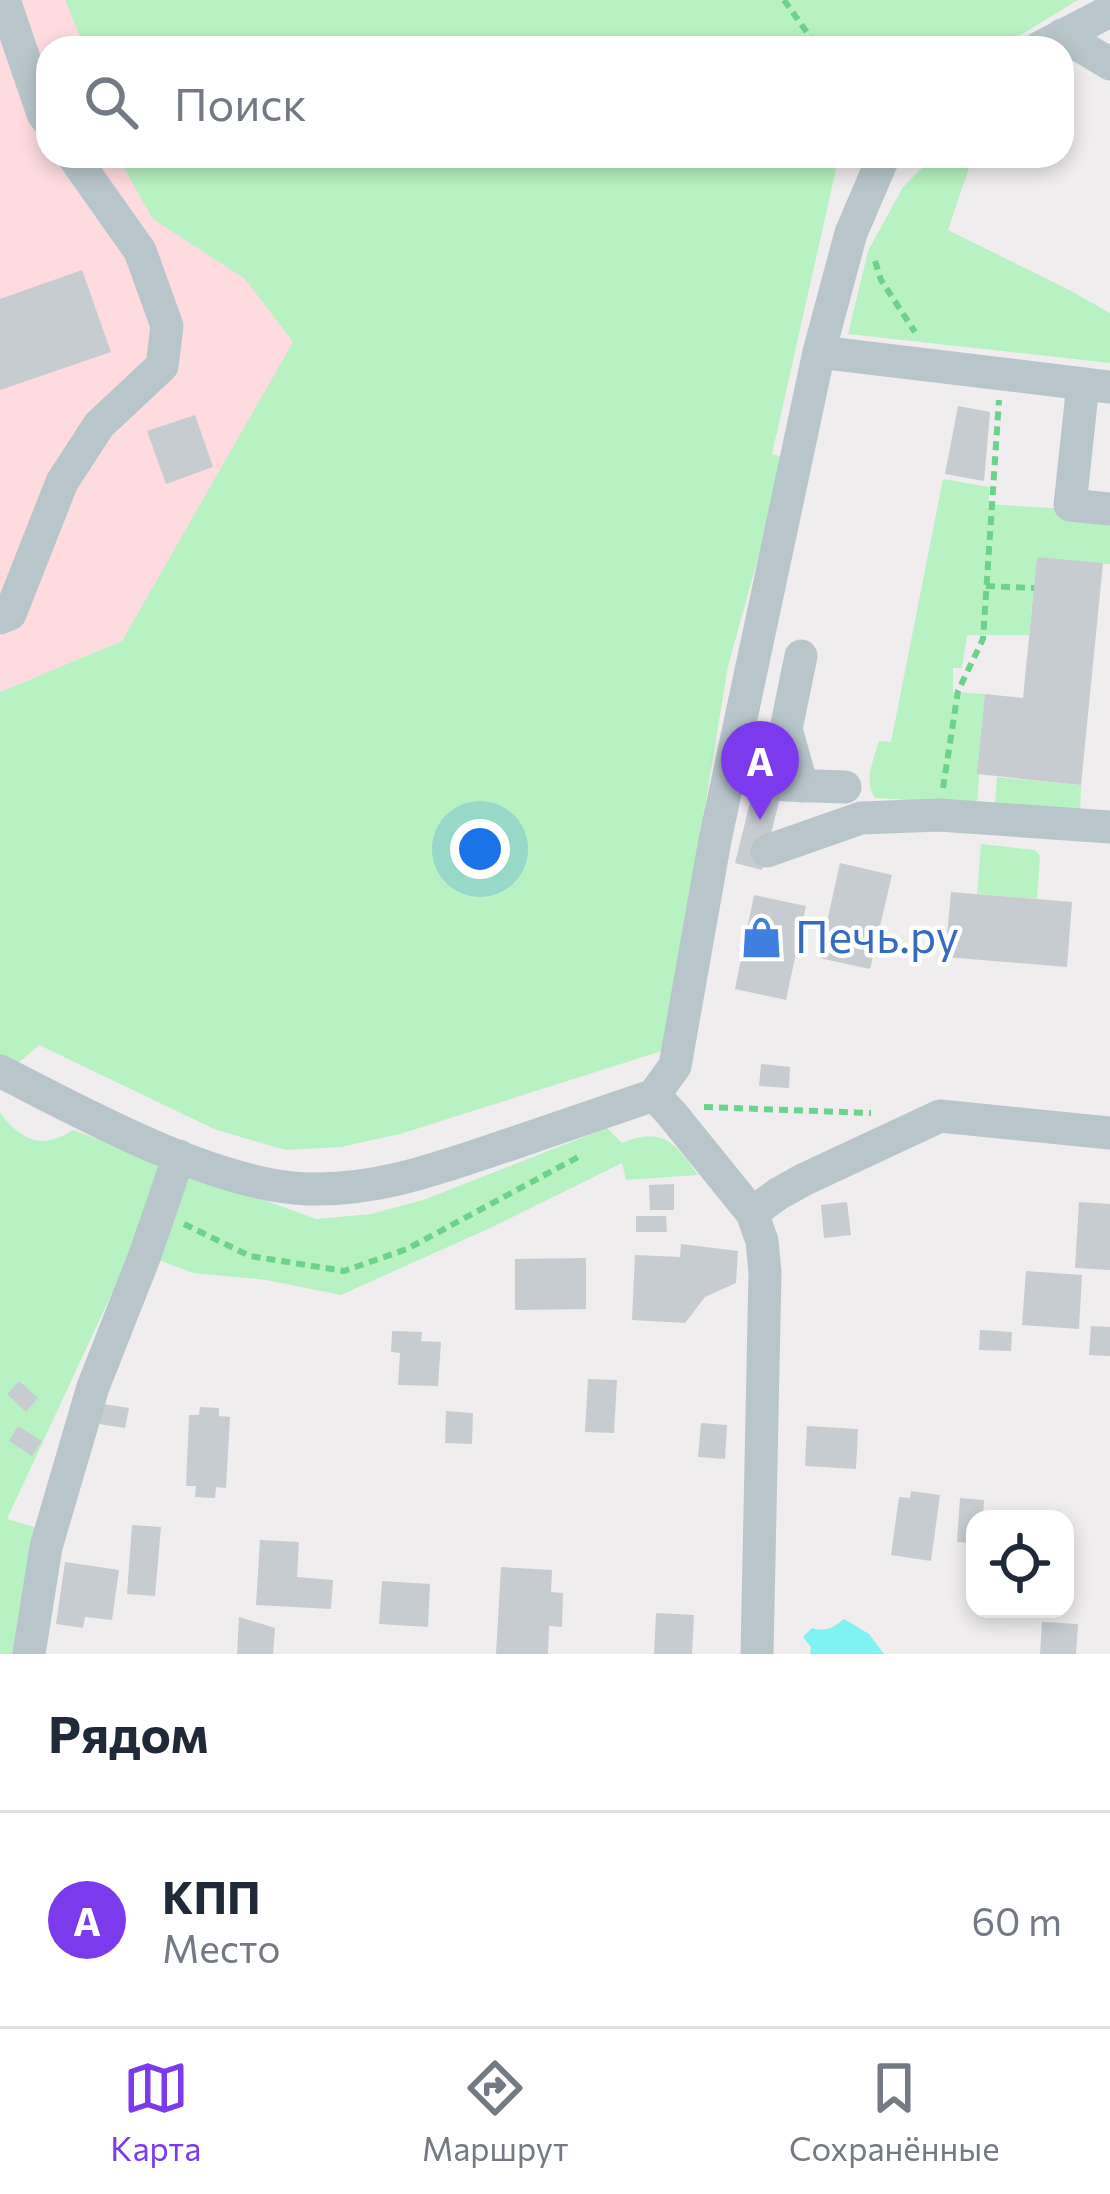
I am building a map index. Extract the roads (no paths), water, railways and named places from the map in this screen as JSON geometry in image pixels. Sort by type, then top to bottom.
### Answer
[{"type":"street","points":[[4,0],[36,94]]},
{"type":"street","points":[[1062,36],[1110,11]]},
{"type":"street","points":[[1074,51],[1110,64]]},
{"type":"street","points":[[0,618],[10,614],[62,482],[99,425],[162,366],[167,326],[140,251],[81,168]]},
{"type":"street","points":[[767,783],[819,352],[851,232],[878,168]]},
{"type":"street","points":[[819,352],[1096,385],[1070,506],[1110,509]]},
{"type":"street","points":[[0,1070],[179,1156],[266,1183],[305,1189],[369,1186],[431,1172],[654,1095],[675,1066],[740,845],[786,729],[801,656]]},
{"type":"street","points":[[767,783],[845,788]]},
{"type":"street","points":[[740,845],[861,818],[939,815],[1110,827]]},
{"type":"street","points":[[654,1095],[752,1213],[762,1241],[757,1654]]},
{"type":"street","points":[[752,1213],[803,1180],[940,1116],[1110,1133]]},
{"type":"street","points":[[29,1654],[46,1547],[92,1387],[179,1156]]},
{"type":"water","points":[[844,1619],[869,1634],[884,1654],[810,1654],[803,1637],[812,1628],[829,1628]]},
{"type":"tunnel","points":[[756,781],[783,785]]},
{"type":"place","name":"КПП","points":[[760,820]]},
{"type":"place","name":"Печь.ру","points":[[761,937]]}]
